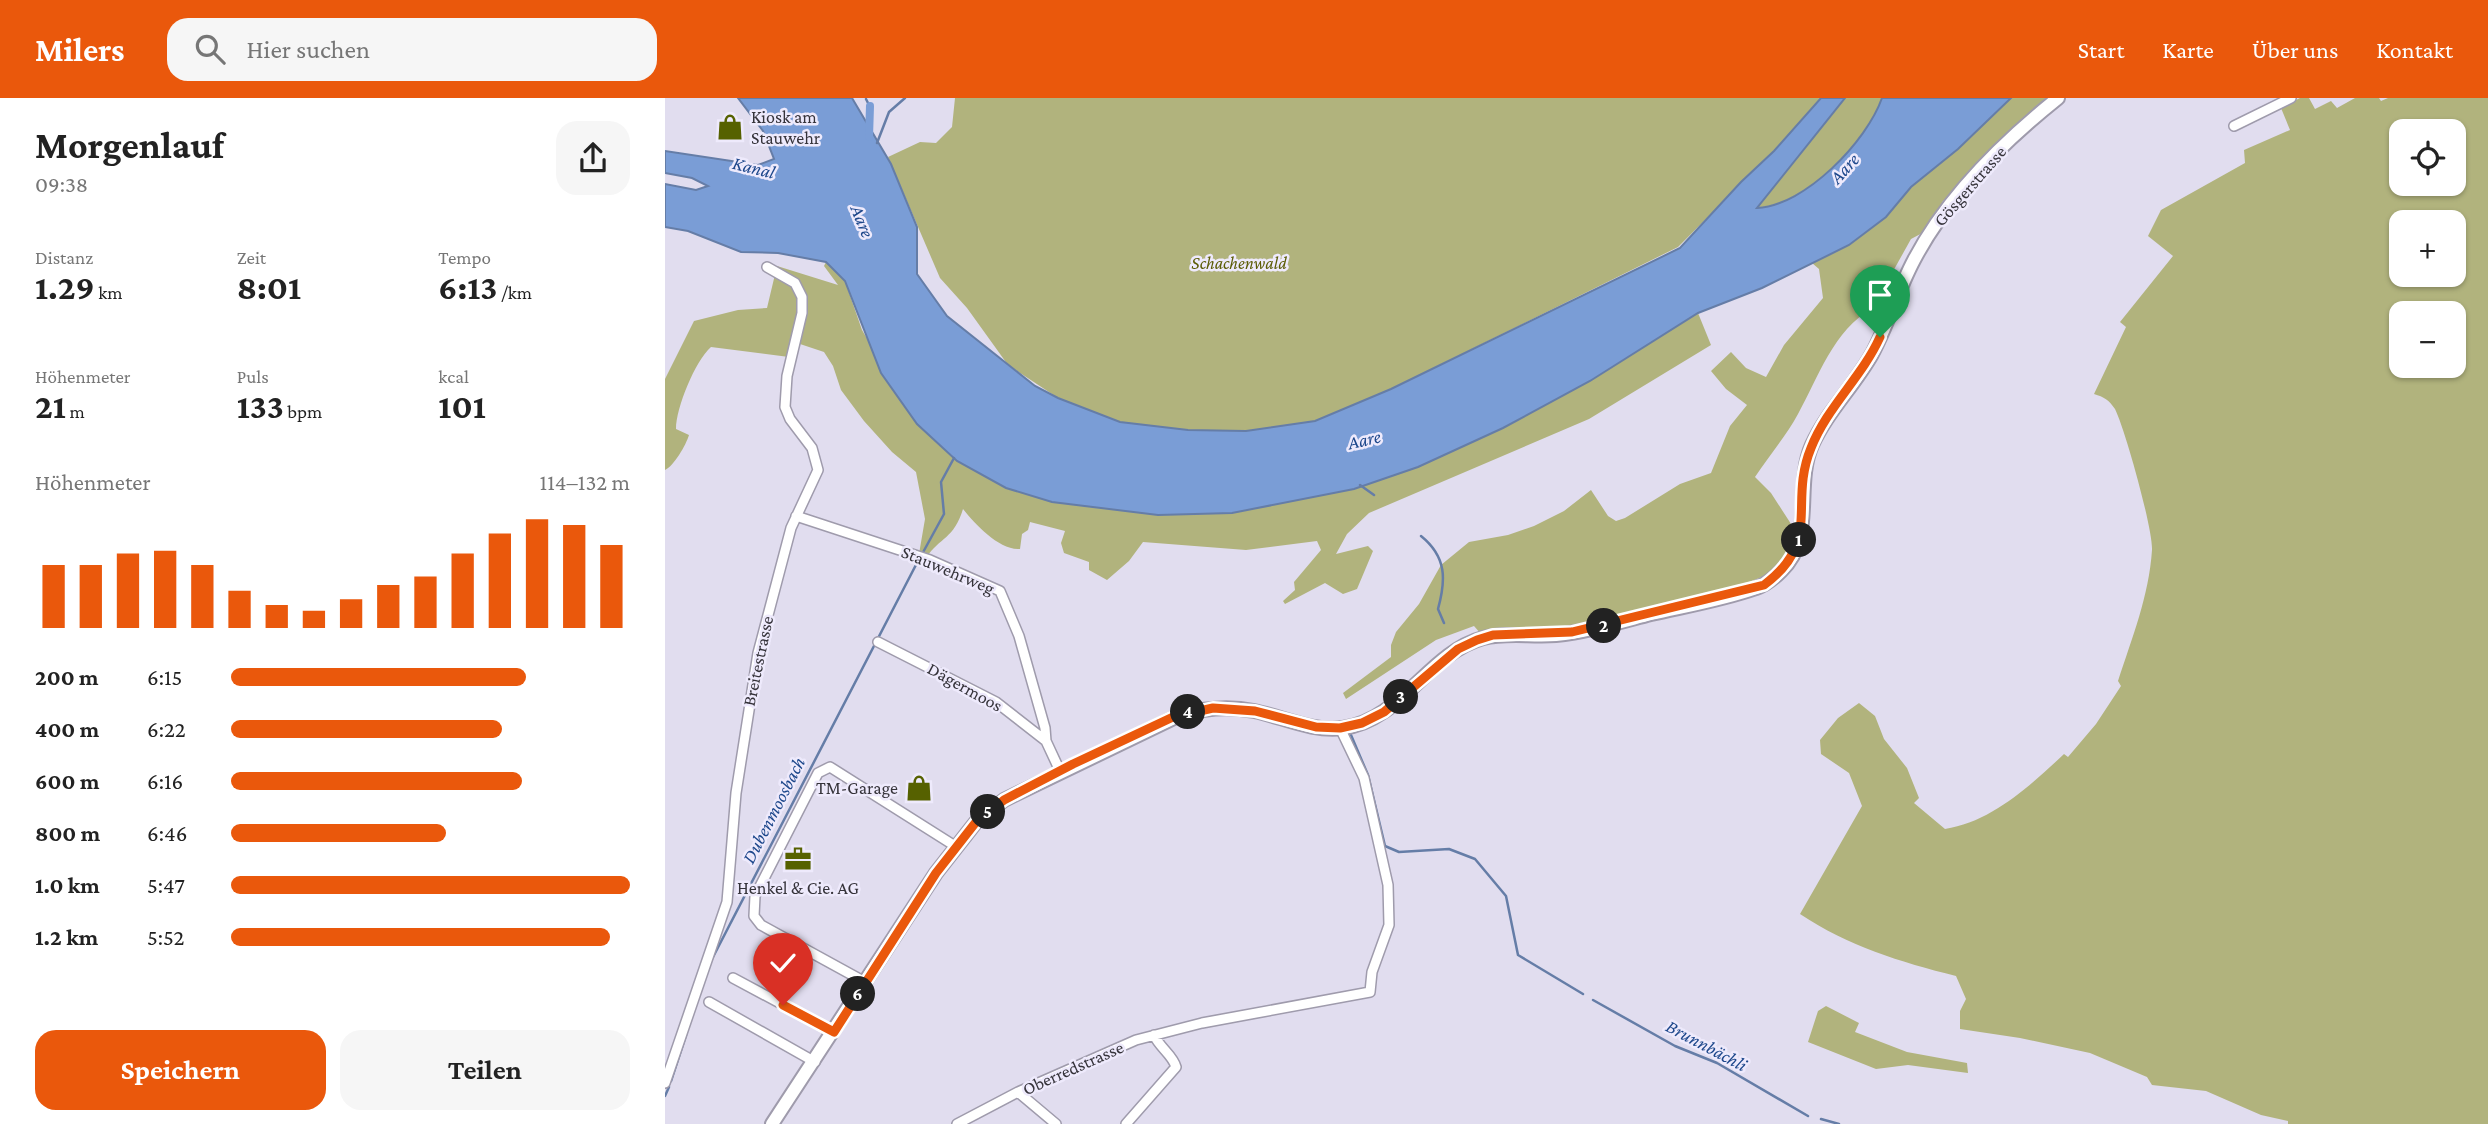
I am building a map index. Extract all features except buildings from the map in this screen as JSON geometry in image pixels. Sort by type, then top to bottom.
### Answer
[{"type":"main road","name":"Gösgerstrasse","points":[[772,1124],[955,846],[976,822],[1004,800],[1173,717],[1213,708],[1240,708],[1316,727],[1340,728],[1362,723],[1384,712],[1458,649],[1477,640],[1507,634],[1557,635],[1601,626],[1756,588],[1780,573],[1792,558],[1801,534],[1804,473],[1812,446],[1872,353],[1919,250],[1939,218],[1972,180],[2013,136],[2058,98]]},
{"type":"street","points":[[2234,126],[2291,98]]},
{"type":"street","name":"Breitestrasse","points":[[665,1083],[727,902],[736,793],[751,687],[796,516],[816,476],[818,465],[812,448],[790,419],[785,407],[787,376],[802,313],[802,297],[795,284],[767,267]]},
{"type":"street","name":"Stauwehrweg","points":[[796,516],[930,560],[1000,591],[1019,636],[1045,728],[1046,741],[1060,771]]},
{"type":"street","name":"Dägermoos","points":[[879,642],[964,684],[1008,710],[1046,741]]},
{"type":"street","name":"Oberredstrasse","points":[[957,1124],[1018,1092],[1153,1035],[1370,992],[1372,972],[1389,925],[1388,885],[1364,778],[1340,728]]},
{"type":"street","points":[[865,982],[761,926],[754,916],[755,896],[818,773],[830,767],[955,846]]},
{"type":"street","points":[[733,978],[834,1032]]},
{"type":"street","points":[[709,1002],[815,1062]]},
{"type":"street","points":[[1126,1124],[1176,1068],[1153,1035]]},
{"type":"street","points":[[1018,1092],[1056,1124]]},
{"type":"green space","name":"Schachenwald","points":[[955,98],[1821,98],[1774,151],[1678,247],[1391,389],[1315,421],[1246,431],[1188,430],[1120,422],[1058,398],[1008,365],[967,308],[940,278],[888,157],[920,142],[936,143],[952,127]]},
{"type":"green space","points":[[1845,98],[1882,98],[1863,134],[1832,169],[1795,196],[1756,208]]},
{"type":"green space","points":[[2011,98],[2053,98],[1943,201],[1928,230],[1911,239],[1872,309],[1847,329],[1837,342],[1793,422],[1755,477],[1771,493],[1793,527],[1788,548],[1779,564],[1767,575],[1731,589],[1610,621],[1605,612],[1600,613],[1592,625],[1568,630],[1481,634],[1474,626],[1436,640],[1346,699],[1343,693],[1391,657],[1391,645],[1396,632],[1419,604],[1441,565],[1469,542],[1508,535],[1534,526],[1564,511],[1591,490],[1608,516],[1616,521],[1680,484],[1711,473],[1730,426],[1747,405],[1726,389],[1711,371],[1731,352],[1746,368],[1766,377],[1784,345],[1823,298],[1819,269],[1812,263],[1849,245],[1886,217],[1911,187],[1958,149]]},
{"type":"green space","points":[[2300,98],[2309,98],[2315,109],[2331,101],[2337,108],[2355,98],[2379,98],[2381,101],[2388,98],[2488,98],[2488,1124],[2288,1124],[2288,1121],[2261,1115],[2206,1091],[2152,1085],[2147,1077],[2090,1053],[1960,1029],[1960,1011],[1966,999],[1956,976],[1875,952],[1800,914],[1862,806],[1849,773],[1821,754],[1820,740],[1838,718],[1859,703],[1875,716],[1884,739],[1907,768],[1919,798],[1914,803],[1945,829],[1979,819],[1995,810],[2024,790],[2064,754],[2068,757],[2096,724],[2121,686],[2118,681],[2147,584],[2151,539],[2138,479],[2120,420],[2111,403],[2094,394],[2126,327],[2120,322],[2173,256],[2148,236],[2161,210],[2245,163],[2244,150],[2290,130],[2281,108]]},
{"type":"green space","points":[[826,262],[845,281],[862,330],[917,424],[957,461],[1006,488],[1052,502],[1158,515],[1232,513],[1354,489],[1418,467],[1503,428],[1590,381],[1698,313],[1711,345],[1589,419],[1369,513],[1347,534],[1336,554],[1368,546],[1373,551],[1357,589],[1343,594],[1325,583],[1285,604],[1283,601],[1295,590],[1294,582],[1321,550],[1317,541],[1246,550],[1143,542],[1129,561],[1107,580],[1089,570],[1089,562],[1064,553],[1061,543],[1065,531],[1030,522],[1028,530],[1022,534],[1020,549],[1012,548],[988,535],[963,509],[951,532],[926,558],[919,554],[925,519],[916,472],[892,452],[864,421],[841,390],[833,366],[824,352],[794,342],[789,357],[711,347],[693,374],[679,409],[676,429],[689,435],[676,460],[665,470],[665,379],[694,321],[738,310],[767,308],[777,266],[838,285],[824,266]]},
{"type":"green space","points":[[1826,1006],[1859,1023],[1855,1032],[1907,1052],[1967,1063],[1968,1073],[1908,1065],[1876,1069],[1808,1042],[1818,1011]]},
{"type":"water","points":[[738,98],[852,98],[891,164],[917,227],[917,274],[947,316],[1035,386],[1120,422],[1188,430],[1246,431],[1315,421],[1391,389],[1680,248],[1821,98],[1845,98],[1757,208],[1795,196],[1814,184],[1849,151],[1863,133],[1882,98],[2011,98],[1958,149],[1911,187],[1886,217],[1849,245],[1762,288],[1698,313],[1590,381],[1503,428],[1418,467],[1354,489],[1232,513],[1158,515],[1052,502],[1006,488],[957,461],[917,424],[881,373],[845,281],[826,262],[778,253],[741,252],[688,231],[665,227],[665,184],[696,190],[708,186],[692,178],[665,173],[665,151],[758,165],[774,159],[763,131]]},
{"type":"waterway","points":[[877,143],[889,112],[905,98]]},
{"type":"waterway","points":[[866,99],[870,107]]},
{"type":"waterway","points":[[869,137],[870,106]]},
{"type":"waterway","name":"Dubenmoosbach","points":[[921,556],[944,514],[941,482],[954,458]]},
{"type":"waterway","points":[[1360,485],[1374,495]]},
{"type":"waterway","name":"Brunnbächli","points":[[1421,536],[1430,544],[1440,561],[1443,579],[1438,609],[1444,623]]},
{"type":"waterway","name":"Dubenmoosbach","points":[[712,959],[919,559]]},
{"type":"waterway","name":"Brunnbächli","points":[[1351,735],[1368,775],[1385,846],[1399,852],[1449,849],[1475,859],[1506,896],[1518,955],[1583,994]]},
{"type":"waterway","name":"Brunnbächli","points":[[1593,1000],[1675,1046],[1717,1063],[1808,1116]]},
{"type":"waterway","name":"Dubenmoosbach","points":[[671,1081],[686,1035]]},
{"type":"waterway","name":"Dubenmoosbach","points":[[665,1096],[669,1087]]},
{"type":"waterway","name":"Brunnbächli","points":[[1821,1119],[1839,1124]]},
{"type":"place","name":"Kiosk am Stauwehr","points":[[730,127]]},
{"type":"place","name":"TM-Garage","points":[[919,788]]},
{"type":"place","name":"Henkel & Cie. AG","points":[[798,859]]},
{"type":"route","points":[[783,1005],[834,1032],[936,873],[976,822],[1004,800],[1173,717],[1213,708],[1240,708],[1316,727],[1331,729],[1352,726],[1384,712],[1458,649],[1477,640],[1507,634],[1557,635],[1712,600],[1764,585],[1780,573],[1796,551],[1801,534],[1804,473],[1818,433],[1853,383],[1880,337]]},
{"type":"water label","name":"Kanal","points":[[754,167]]},
{"type":"water label","name":"Aare","points":[[1844,168]]},
{"type":"water label","name":"Aare","points":[[863,221]]},
{"type":"water label","name":"Aare","points":[[1364,439]]}]
